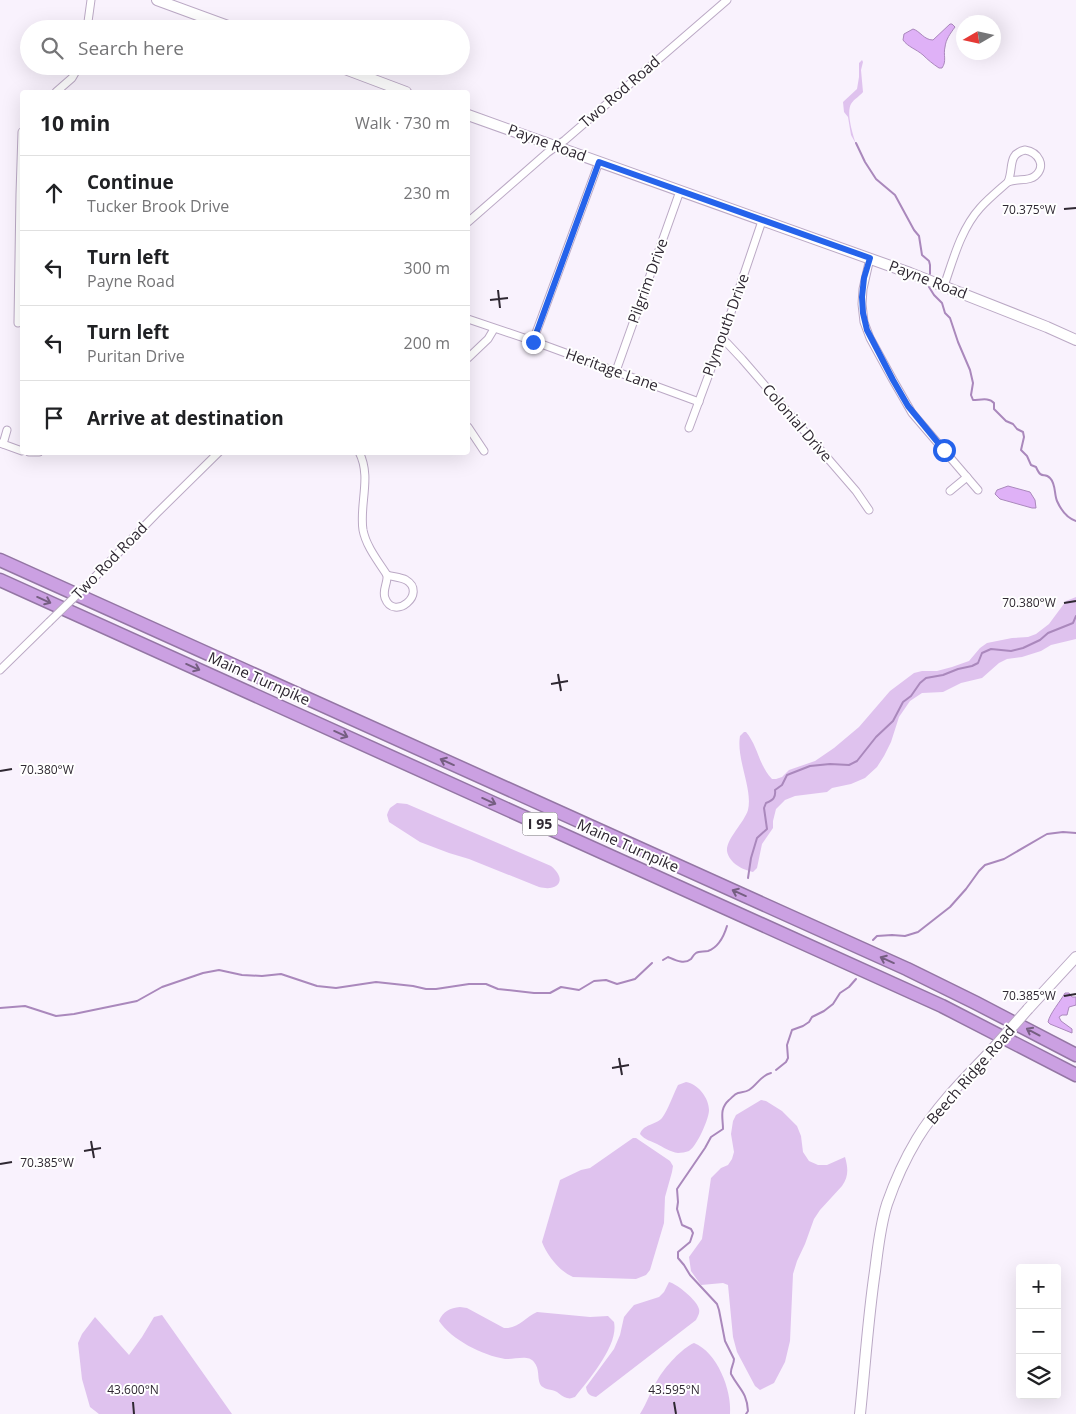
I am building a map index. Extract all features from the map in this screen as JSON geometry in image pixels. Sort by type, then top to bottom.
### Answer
[{"type":"highway","name":"Maine Turnpike","points":[[0,560],[907,969],[1076,1054]]},
{"type":"highway","name":"Maine Turnpike","points":[[0,580],[942,1006],[1076,1075]]},
{"type":"main road","points":[[157,0],[211,20]]},
{"type":"main road","points":[[360,75],[401,90]]},
{"type":"main road","name":"Payne Road","points":[[470,116],[870,258],[1076,340]]},
{"type":"main road","name":"Beech Ridge Road","points":[[860,1414],[878,1243],[883,1220],[901,1170],[918,1137],[948,1098],[1076,957]]},
{"type":"street","points":[[88,20],[90,0]]},
{"type":"street","name":"Two Rod Road","points":[[470,220],[727,0]]},
{"type":"street","points":[[58,90],[74,75]]},
{"type":"street","points":[[944,286],[970,222],[980,208],[1008,182],[1016,179],[1028,180],[1039,172],[1039,158],[1036,154],[1025,150],[1015,155],[1008,182]]},
{"type":"street","points":[[533,342],[599,162]]},
{"type":"street","name":"Pilgrim Drive","points":[[616,371],[680,191]]},
{"type":"street","points":[[18,323],[20,203]]},
{"type":"street","name":"Plymouth Drive","points":[[689,428],[722,339],[762,221]]},
{"type":"street","points":[[870,258],[864,278],[862,297],[867,330],[912,413],[978,490]]},
{"type":"street","name":"Heritage Lane","points":[[470,320],[699,402]]},
{"type":"street","points":[[470,356],[488,339],[494,329]]},
{"type":"street","name":"Colonial Drive","points":[[722,339],[742,358],[856,491],[869,510]]},
{"type":"street","points":[[7,430],[1,444],[20,450]]},
{"type":"street","points":[[470,430],[484,451]]},
{"type":"street","name":"Two Rod Road","points":[[0,670],[216,455]]},
{"type":"street","points":[[360,455],[365,471],[363,532],[369,546],[387,575],[384,593],[386,600],[396,607],[407,604],[412,598],[413,593],[410,584],[405,579],[387,575]]},
{"type":"street","points":[[950,491],[967,476]]},
{"type":"shaded area","points":[[950,24],[955,27],[946,41],[942,68],[939,68],[903,40],[904,34],[913,29],[927,39],[933,40]]},
{"type":"shaded area","points":[[862,60],[863,92],[851,104],[849,113],[856,144],[851,135],[843,102],[857,89],[859,63]]},
{"type":"shaded area","points":[[1008,486],[1030,492],[1035,500],[1036,508],[1000,499],[995,494],[997,490]]},
{"type":"shaded area","points":[[1076,597],[1076,639],[1051,645],[1041,651],[1022,657],[1007,659],[999,663],[982,678],[961,683],[943,692],[922,693],[910,701],[899,717],[891,742],[884,756],[877,767],[865,778],[851,784],[832,788],[827,792],[795,796],[785,800],[776,809],[773,828],[762,844],[757,868],[753,872],[745,870],[733,862],[728,855],[727,846],[746,815],[749,802],[739,745],[740,736],[744,732],[746,732],[753,743],[764,768],[772,779],[782,777],[789,770],[815,761],[834,748],[859,727],[890,691],[914,673],[937,671],[969,661],[987,643],[1028,637],[1036,634],[1049,624],[1066,601]]},
{"type":"shaded area","points":[[397,803],[407,804],[551,866],[556,871],[560,880],[556,886],[551,888],[539,887],[420,842],[389,822],[388,812]]},
{"type":"shaded area","points":[[1065,993],[1076,997],[1076,1005],[1069,1007],[1067,1015],[1059,1017],[1061,1021],[1072,1029],[1072,1033],[1048,1022]]},
{"type":"shaded area","points":[[686,1082],[702,1092],[709,1105],[709,1110],[705,1126],[696,1144],[689,1151],[678,1153],[669,1151],[640,1134],[644,1128],[662,1118],[678,1085]]},
{"type":"shaded area","points":[[761,1100],[782,1111],[797,1126],[801,1136],[803,1152],[809,1161],[818,1165],[827,1165],[845,1157],[847,1172],[842,1186],[814,1219],[797,1261],[793,1274],[790,1341],[785,1362],[774,1383],[760,1390],[755,1386],[737,1352],[733,1337],[728,1285],[723,1283],[701,1285],[691,1271],[689,1257],[702,1239],[711,1178],[721,1168],[728,1165],[732,1159],[734,1152],[731,1134],[733,1121],[736,1115]]},
{"type":"shaded area","points":[[633,1138],[636,1138],[670,1161],[673,1166],[665,1197],[664,1223],[650,1270],[646,1275],[636,1279],[573,1277],[554,1262],[542,1242],[560,1180],[590,1168]]},
{"type":"shaded area","points":[[669,1282],[673,1283],[695,1301],[699,1310],[696,1320],[596,1397],[590,1395],[586,1387],[614,1349],[620,1335],[624,1317],[634,1305],[659,1297]]},
{"type":"shaded area","points":[[460,1307],[467,1308],[504,1328],[514,1327],[537,1312],[590,1317],[608,1316],[614,1322],[614,1331],[608,1351],[602,1361],[575,1397],[568,1398],[541,1386],[537,1367],[528,1358],[505,1359],[496,1357],[468,1346],[452,1334],[439,1321],[447,1311]]},
{"type":"shaded area","points":[[162,1315],[232,1414],[99,1414],[90,1407],[82,1379],[78,1343],[82,1334],[95,1317],[129,1355],[154,1317]]},
{"type":"shaded area","points":[[694,1343],[710,1355],[716,1363],[726,1383],[730,1414],[640,1414],[665,1369],[679,1353]]},
{"type":"waterway","points":[[856,143],[876,179],[895,195],[919,236],[922,255],[929,261],[930,274]]},
{"type":"waterway","points":[[929,287],[942,303],[945,313],[950,318],[970,370],[973,383],[971,395],[973,400],[987,399],[992,401],[994,409],[1006,421],[1023,432],[1024,437],[1021,450],[1027,456],[1031,465],[1036,467],[1041,475],[1046,475],[1052,480],[1060,507],[1067,516],[1076,521]]},
{"type":"waterway","points":[[748,878],[757,838],[767,829],[764,808],[766,803],[774,798],[775,790],[782,785],[787,775],[810,766],[849,765],[857,761],[876,737],[893,721],[903,702],[911,696],[926,678],[972,666],[978,663],[982,653],[991,649],[1011,651],[1023,648],[1040,640],[1048,633],[1073,623],[1076,616]]},
{"type":"waterway","points":[[873,940],[877,936],[905,936],[918,932],[950,907],[985,865],[1004,859],[1047,834],[1076,833]]},
{"type":"waterway","points":[[663,960],[668,957],[685,962],[691,959],[697,952],[712,949],[721,941],[727,926]]},
{"type":"waterway","points":[[0,1008],[25,1006],[56,1016],[74,1014],[137,1001],[162,987],[203,973],[219,970],[242,975],[262,976],[281,974],[317,986],[336,988],[376,982],[426,989],[486,984],[498,989],[550,993],[561,987],[579,990],[594,981],[606,980],[617,984],[635,979],[652,963]]},
{"type":"waterway","points":[[776,1070],[788,1058],[787,1045],[792,1030],[803,1026],[812,1017],[833,1004],[840,993],[856,979]]},
{"type":"waterway","points":[[746,1414],[748,1411],[746,1399],[731,1374],[734,1359],[725,1341],[717,1304],[690,1275],[678,1258],[678,1252],[690,1242],[693,1233],[691,1229],[682,1225],[677,1209],[677,1189],[711,1137],[723,1129],[722,1114],[726,1103],[735,1094],[749,1090],[764,1076],[771,1073]]},
{"type":"route","points":[[533,342],[599,162],[870,258],[864,278],[862,297],[864,322],[870,338],[912,413],[944,450]]}]
